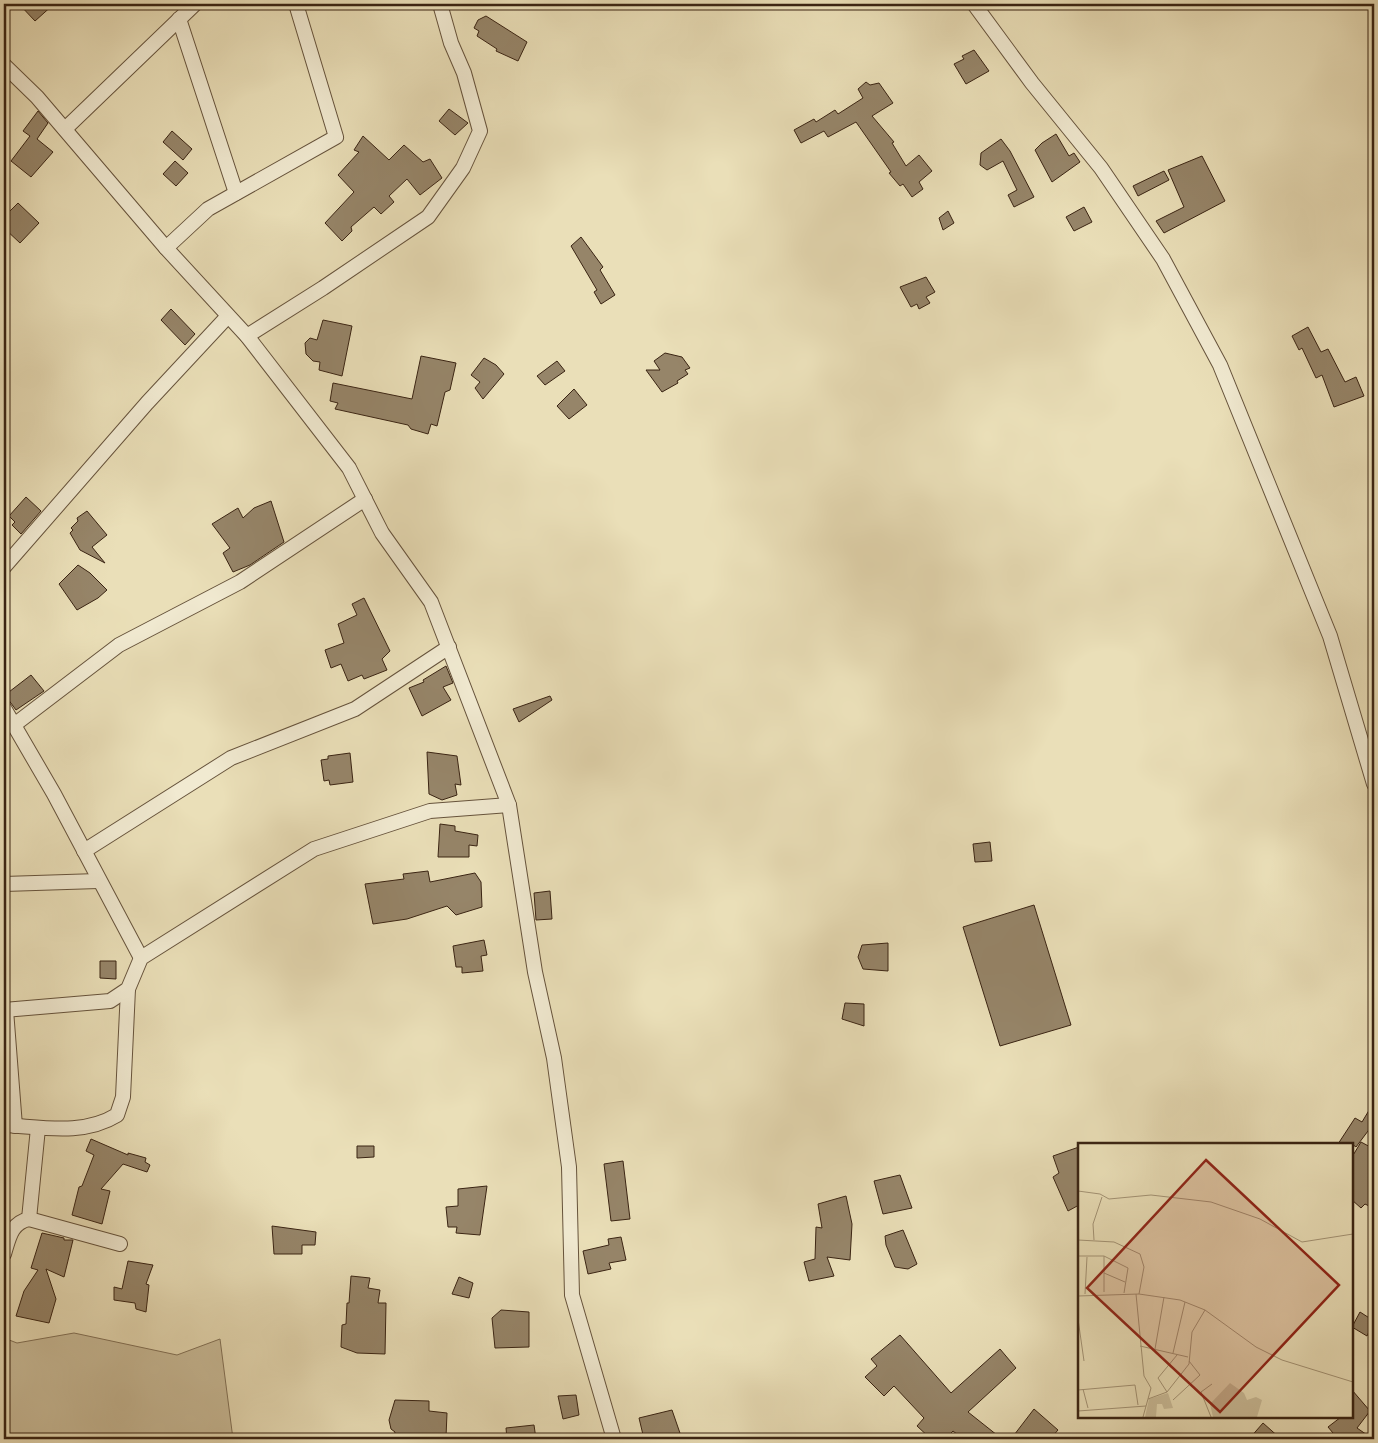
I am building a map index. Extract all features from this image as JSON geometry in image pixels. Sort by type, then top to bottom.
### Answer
[{"type":"street","points":[[65,129],[195,4]]},
{"type":"street","points":[[166,248],[208,209],[336,136],[296,4]]},
{"type":"street","points":[[247,336],[332,282],[428,217],[463,168],[480,131],[464,73],[451,43],[440,4]]},
{"type":"street","points":[[974,4],[996,36],[1111,183],[1163,259],[1220,365],[1330,636],[1374,784]]},
{"type":"street","points":[[179,19],[236,193]]},
{"type":"street","points":[[4,65],[65,129],[166,248],[247,336],[349,468],[382,533],[431,602],[450,647],[509,805],[535,972],[554,1058],[568,1157],[572,1295],[614,1439]]},
{"type":"street","points":[[4,567],[147,403],[228,316]]},
{"type":"street","points":[[14,726],[119,645],[240,582],[365,500]]},
{"type":"street","points":[[84,851],[231,758],[355,709],[450,647]]},
{"type":"street","points":[[4,708],[141,958]]},
{"type":"street","points":[[128,989],[110,1001],[5,1010],[10,1125],[38,1128],[84,1128],[105,1123],[117,1115],[123,1096],[128,989],[141,958],[314,849],[430,811],[509,805]]},
{"type":"street","points":[[4,884],[98,881]]},
{"type":"street","points":[[29,1219],[38,1128]]},
{"type":"street","points":[[4,1254],[11,1232],[22,1220],[29,1219],[120,1244]]},
{"type":"shaded area","points":[[74,1333],[177,1355],[220,1339],[233,1439],[4,1439],[4,1338],[17,1343]]},
{"type":"building","points":[[19,4],[54,4],[35,21]]},
{"type":"building","points":[[486,16],[527,42],[518,61],[496,51],[497,49],[477,36],[479,31],[474,28],[478,20]]},
{"type":"building","points":[[974,50],[989,71],[966,84],[954,64],[964,59],[962,56]]},
{"type":"building","points":[[866,82],[870,85],[879,83],[893,103],[872,116],[894,142],[892,143],[906,166],[919,155],[932,171],[919,182],[923,189],[912,197],[903,184],[900,186],[889,173],[891,172],[856,122],[828,137],[824,131],[801,143],[794,130],[814,119],[816,122],[835,110],[838,114],[863,98],[858,89]]},
{"type":"building","points":[[449,109],[468,123],[455,135],[439,121]]},
{"type":"building","points":[[38,111],[48,123],[37,139],[53,152],[31,177],[11,161],[30,136],[23,131]]},
{"type":"building","points":[[172,131],[192,149],[183,160],[163,142]]},
{"type":"building","points":[[1056,134],[1069,156],[1074,153],[1080,162],[1052,182],[1035,150]]},
{"type":"building","points":[[363,136],[389,160],[404,145],[423,162],[430,159],[442,178],[420,195],[407,179],[389,196],[394,202],[381,214],[374,207],[351,227],[352,231],[342,241],[325,223],[354,192],[338,175],[359,152],[354,150]]},
{"type":"building","points":[[1001,139],[1010,151],[1034,197],[1014,207],[1008,195],[1017,190],[1003,161],[987,170],[980,165],[981,153]]},
{"type":"building","points":[[1202,156],[1225,201],[1164,233],[1156,221],[1184,207],[1168,170]]},
{"type":"building","points":[[175,161],[188,173],[176,186],[163,174]]},
{"type":"building","points":[[1164,171],[1169,180],[1138,196],[1133,186]]},
{"type":"building","points":[[18,203],[39,223],[20,243],[4,228],[4,217]]},
{"type":"building","points":[[1084,207],[1092,222],[1074,231],[1066,217]]},
{"type":"building","points":[[948,211],[954,223],[943,230],[939,218]]},
{"type":"building","points":[[581,237],[603,267],[600,270],[615,295],[601,304],[594,292],[597,290],[571,246]]},
{"type":"building","points":[[926,277],[935,292],[926,297],[930,303],[919,309],[917,304],[911,307],[900,287]]},
{"type":"building","points":[[171,309],[195,334],[185,345],[161,320]]},
{"type":"building","points":[[323,320],[352,326],[342,376],[319,370],[320,362],[313,361],[306,354],[305,343],[310,338],[317,340]]},
{"type":"building","points":[[1308,327],[1321,352],[1328,349],[1345,382],[1356,377],[1364,396],[1334,407],[1322,375],[1316,378],[1302,348],[1299,350],[1292,336]]},
{"type":"building","points":[[665,353],[682,357],[690,368],[685,370],[688,374],[677,381],[678,383],[662,392],[646,370],[660,370],[654,361]]},
{"type":"building","points":[[421,356],[456,363],[450,390],[445,392],[437,426],[431,424],[428,434],[411,429],[408,425],[335,409],[338,403],[330,401],[333,383],[412,399]]},
{"type":"building","points":[[484,358],[496,365],[504,374],[483,399],[475,388],[480,382],[471,375]]},
{"type":"building","points":[[557,361],[565,371],[545,385],[537,376]]},
{"type":"building","points":[[574,389],[587,405],[569,419],[557,406]]},
{"type":"building","points":[[26,497],[41,511],[21,534],[12,525],[15,522],[9,516]]},
{"type":"building","points":[[271,501],[284,542],[250,565],[233,572],[223,553],[230,548],[212,524],[238,508],[243,518],[254,508]]},
{"type":"building","points":[[87,511],[107,535],[92,547],[105,563],[80,550],[70,533],[73,530],[71,528],[78,521],[77,518]]},
{"type":"building","points":[[78,565],[90,573],[107,590],[98,598],[77,610],[59,584]]},
{"type":"building","points":[[364,598],[390,651],[382,659],[387,670],[364,679],[362,675],[348,681],[341,664],[331,668],[325,650],[344,643],[338,624],[357,615],[352,604]]},
{"type":"building","points":[[446,666],[453,683],[443,687],[451,700],[422,716],[409,688],[424,682],[423,680]]},
{"type":"building","points":[[31,675],[44,691],[16,710],[5,695]]},
{"type":"building","points":[[550,696],[552,700],[519,722],[513,709]]},
{"type":"building","points":[[427,752],[457,756],[461,785],[455,784],[457,795],[442,800],[429,794]]},
{"type":"building","points":[[350,753],[353,782],[330,785],[329,780],[324,781],[321,760],[328,759],[328,756]]},
{"type":"building","points":[[440,824],[455,826],[455,831],[478,835],[477,846],[469,845],[469,857],[438,857]]},
{"type":"building","points":[[990,842],[992,861],[975,862],[973,844]]},
{"type":"building","points":[[428,871],[430,882],[475,873],[481,882],[482,907],[456,915],[447,906],[407,919],[373,924],[365,884],[404,879],[403,874]]},
{"type":"building","points":[[550,891],[552,919],[536,920],[534,893]]},
{"type":"building","points":[[1034,905],[1071,1025],[1000,1046],[963,927]]},
{"type":"building","points":[[484,940],[487,955],[481,956],[483,971],[462,973],[462,967],[456,967],[453,946]]},
{"type":"building","points":[[888,943],[888,971],[863,969],[858,957],[862,945]]},
{"type":"building","points":[[100,961],[116,961],[116,979],[100,978]]},
{"type":"building","points":[[845,1003],[864,1004],[864,1026],[842,1019]]},
{"type":"building","points":[[1374,1102],[1374,1123],[1356,1147],[1353,1143],[1339,1143],[1355,1118],[1362,1122]]},
{"type":"building","points":[[91,1139],[128,1155],[128,1153],[146,1158],[145,1162],[150,1165],[147,1172],[123,1164],[101,1189],[110,1191],[102,1224],[72,1215],[79,1187],[82,1186],[94,1155],[86,1151]]},
{"type":"building","points":[[1361,1142],[1374,1149],[1374,1200],[1369,1206],[1365,1204],[1361,1208],[1353,1201],[1353,1155]]},
{"type":"building","points":[[357,1146],[374,1146],[374,1157],[357,1158]]},
{"type":"building","points":[[1078,1147],[1078,1206],[1068,1211],[1053,1177],[1059,1173],[1053,1156]]},
{"type":"building","points":[[623,1161],[630,1219],[611,1221],[604,1164]]},
{"type":"building","points":[[900,1175],[912,1208],[883,1214],[874,1181]]},
{"type":"building","points":[[487,1186],[480,1235],[456,1233],[457,1227],[448,1227],[446,1207],[458,1206],[458,1189]]},
{"type":"building","points":[[846,1196],[852,1224],[850,1260],[827,1257],[834,1276],[809,1281],[804,1262],[815,1259],[816,1227],[822,1228],[818,1204]]},
{"type":"building","points":[[272,1226],[316,1232],[315,1245],[302,1245],[302,1254],[274,1254]]},
{"type":"building","points":[[903,1230],[917,1264],[908,1269],[895,1267],[886,1245],[885,1236]]},
{"type":"building","points":[[42,1233],[64,1238],[64,1240],[73,1240],[64,1277],[46,1269],[56,1299],[49,1323],[16,1316],[24,1291],[38,1270],[31,1268]]},
{"type":"building","points":[[621,1237],[626,1260],[609,1263],[611,1269],[588,1274],[583,1251],[609,1245],[608,1239]]},
{"type":"building","points":[[128,1261],[153,1265],[146,1284],[149,1285],[146,1312],[136,1309],[135,1303],[114,1300],[114,1287],[122,1289]]},
{"type":"building","points":[[351,1276],[370,1278],[368,1288],[380,1290],[378,1303],[386,1303],[385,1354],[357,1353],[341,1347],[342,1325],[346,1324]]},
{"type":"building","points":[[459,1277],[473,1283],[469,1298],[452,1294]]},
{"type":"building","points":[[501,1310],[529,1312],[529,1347],[495,1348],[492,1318]]},
{"type":"building","points":[[1360,1312],[1374,1321],[1367,1336],[1353,1328]]},
{"type":"building","points":[[900,1335],[951,1393],[1000,1349],[1016,1368],[968,1412],[1002,1439],[963,1439],[953,1431],[945,1439],[931,1439],[917,1426],[924,1418],[894,1386],[884,1396],[865,1377],[877,1366],[871,1359]]},
{"type":"building","points":[[1353,1391],[1370,1411],[1357,1428],[1373,1439],[1338,1439],[1328,1427],[1340,1418],[1353,1418]]},
{"type":"building","points":[[576,1395],[579,1415],[563,1419],[558,1396]]},
{"type":"building","points":[[395,1400],[429,1401],[429,1411],[447,1413],[446,1437],[394,1439],[395,1432],[391,1429],[389,1420]]},
{"type":"building","points":[[1034,1409],[1058,1430],[1050,1439],[1011,1439]]},
{"type":"building","points":[[672,1410],[682,1439],[644,1439],[639,1418]]},
{"type":"building","points":[[1263,1423],[1281,1439],[1249,1439]]},
{"type":"building","points":[[534,1425],[536,1439],[507,1439],[506,1428]]}]
